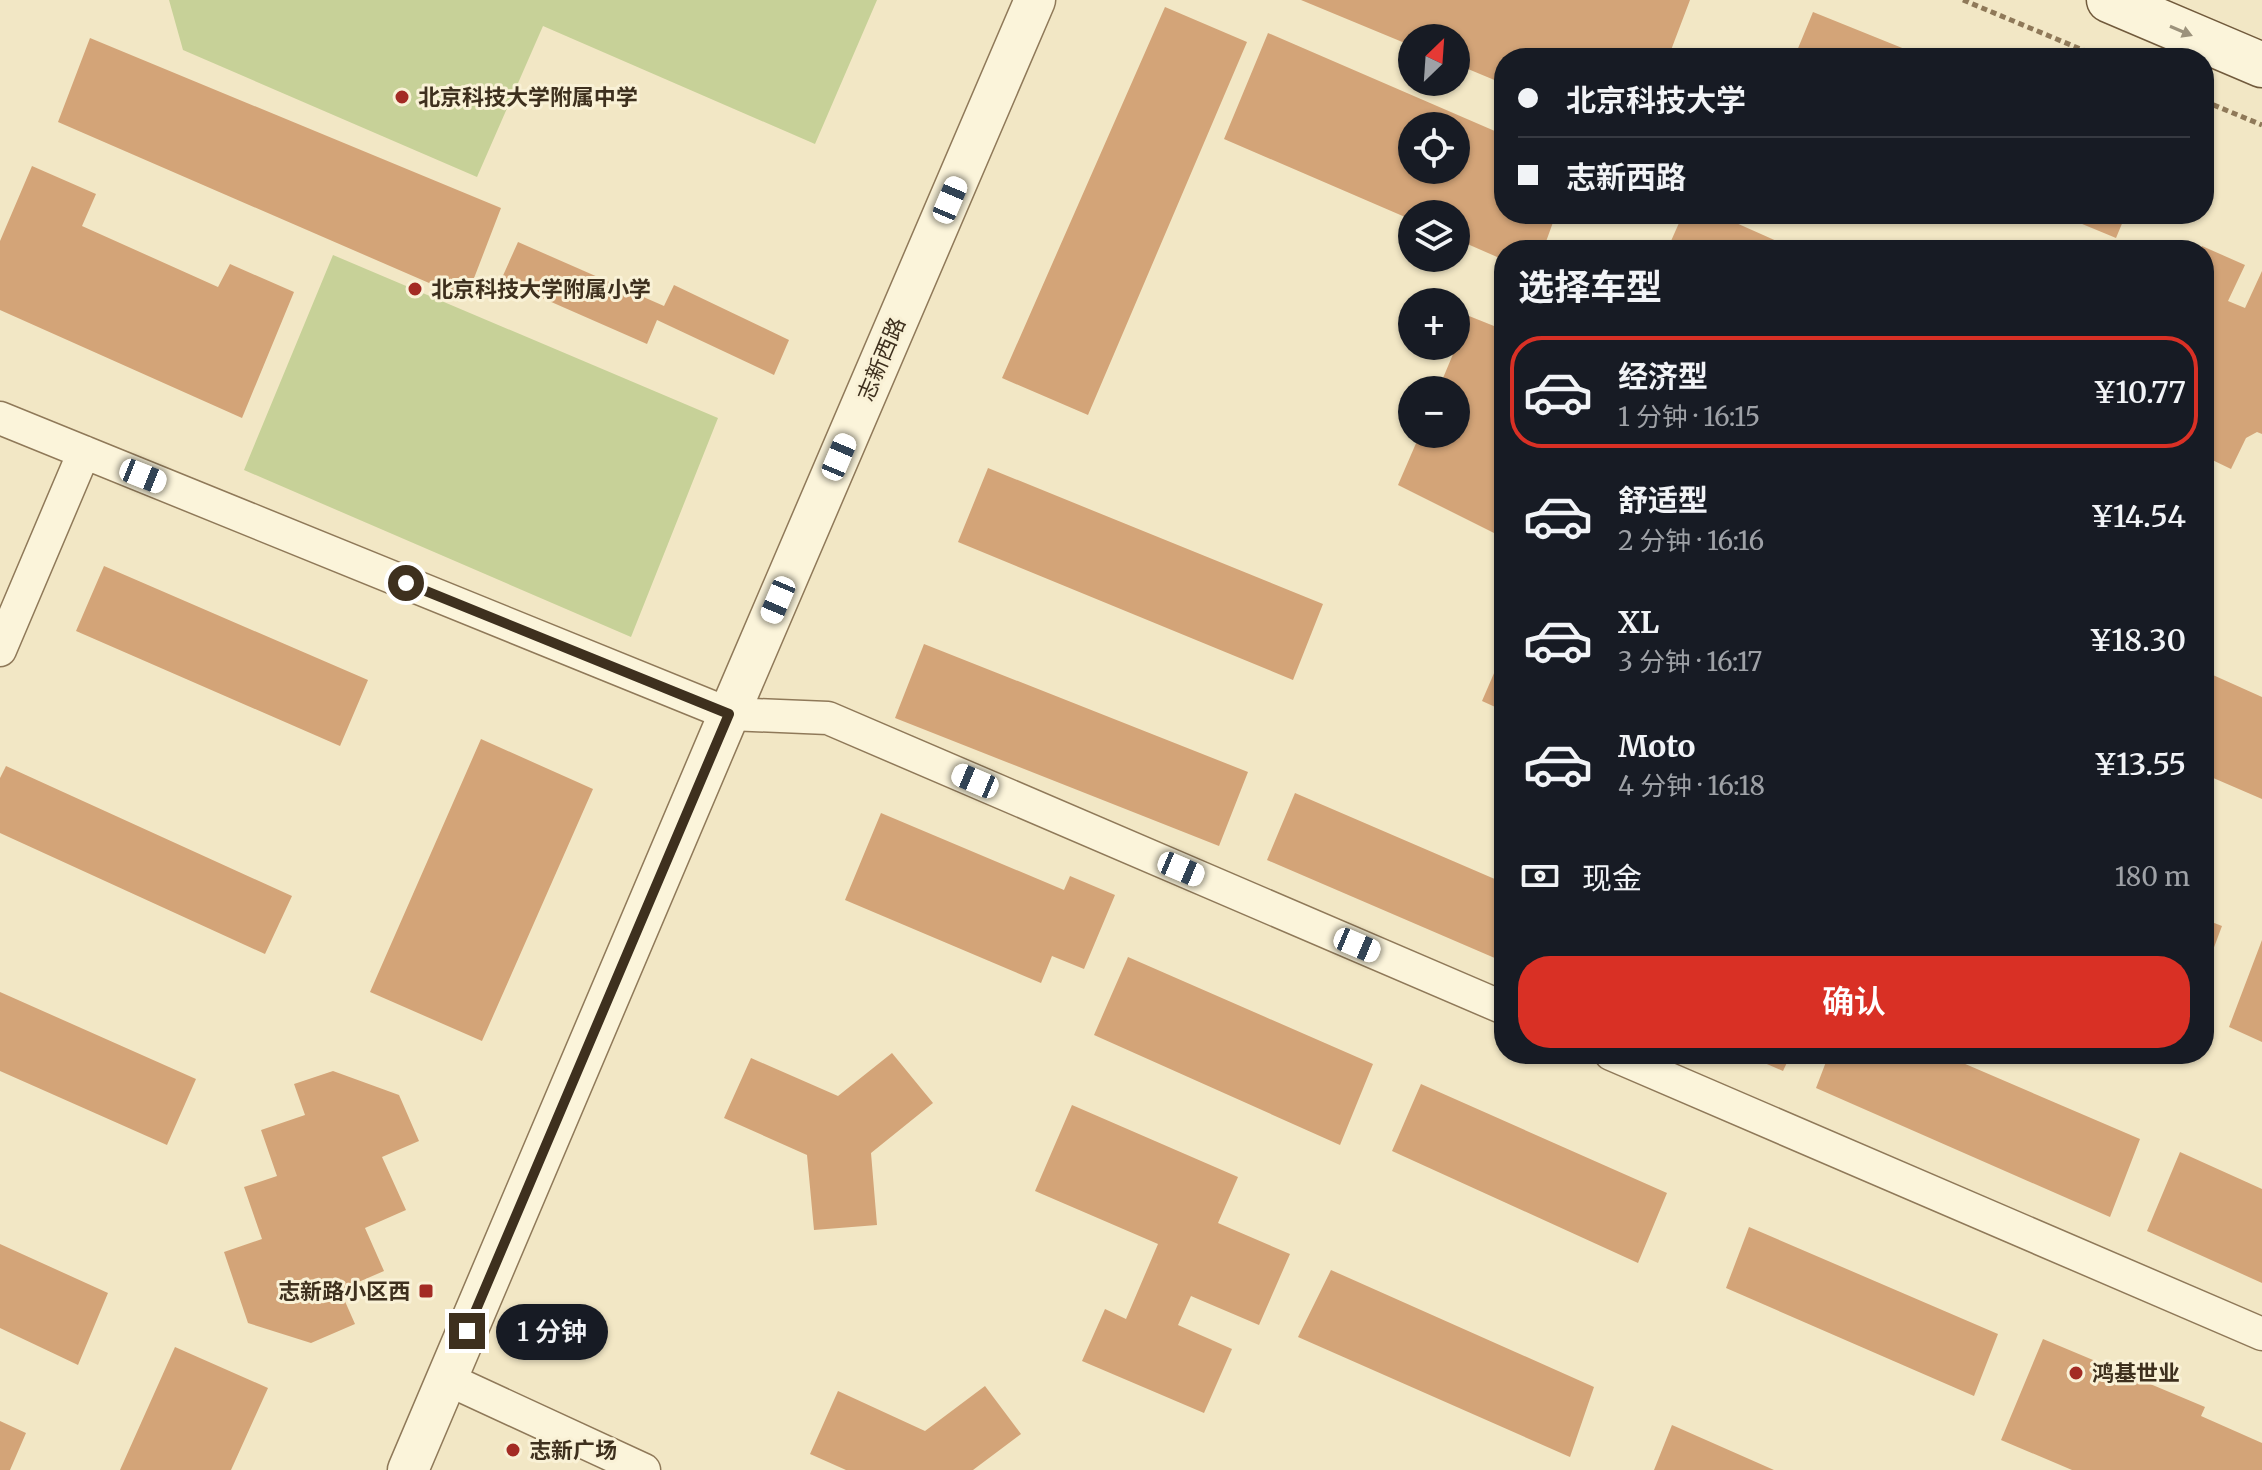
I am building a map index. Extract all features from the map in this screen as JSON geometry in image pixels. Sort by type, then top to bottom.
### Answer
[{"type":"main road","points":[[2109,0],[2262,65]]},
{"type":"street","name":"志新西路","points":[[408,1470],[1035,0]]},
{"type":"street","points":[[0,418],[729,714],[828,718],[1494,1004]]},
{"type":"street","points":[[0,650],[84,452]]},
{"type":"street","points":[[1634,1064],[2262,1334]]},
{"type":"street","points":[[447,1379],[644,1470]]},
{"type":"path","points":[[1963,0],[2078,48]]},
{"type":"path","points":[[2214,105],[2262,125]]},
{"type":"green space","name":"北京科技大学附属中学","points":[[169,0],[877,0],[815,144],[543,26],[477,177],[183,50]]},
{"type":"green space","points":[[333,255],[718,418],[631,637],[244,470]]},
{"type":"building","points":[[1301,0],[1690,0],[1672,48],[1494,48],[1494,80],[1470,70],[1470,24],[1398,24],[1398,40]]},
{"type":"building","points":[[1165,7],[1247,42],[1088,415],[1002,378]]},
{"type":"building","points":[[1813,12],[1902,48],[1798,48]]},
{"type":"building","points":[[1268,33],[1398,89],[1398,96],[1414,96],[1451,112],[1398,112],[1398,184],[1470,184],[1470,120],[1494,131],[1494,224],[1552,224],[1547,240],[1494,240],[1494,256],[1470,245],[1470,200],[1398,200],[1398,214],[1224,139]]},
{"type":"building","points":[[90,38],[501,208],[466,299],[58,122]]},
{"type":"building","points":[[32,166],[96,194],[82,226],[218,287],[230,264],[294,292],[242,418],[0,310],[0,241]]},
{"type":"building","points":[[1679,224],[1738,224],[1774,240],[1671,240]]},
{"type":"building","points":[[2082,224],[2122,224],[2116,238]]},
{"type":"building","points":[[518,242],[664,306],[674,285],[789,340],[774,375],[657,320],[647,344],[501,280]]},
{"type":"building","points":[[2214,251],[2245,265],[2228,301],[2245,308],[2262,271],[2262,434],[2257,432],[2246,438],[2231,469],[2214,461]]},
{"type":"building","points":[[1470,316],[1494,326],[1494,533],[1398,485],[1414,448],[1470,448],[1470,376],[1444,376],[1451,360],[1470,360]]},
{"type":"building","points":[[988,468],[1323,604],[1293,680],[958,542]]},
{"type":"building","points":[[104,566],[368,680],[340,746],[76,631]]},
{"type":"building","points":[[924,644],[1248,772],[1219,846],[895,718]]},
{"type":"building","points":[[1494,673],[1494,706],[1482,701]]},
{"type":"building","points":[[2214,675],[2262,697],[2262,799],[2214,778]]},
{"type":"building","points":[[481,739],[593,789],[482,1041],[370,992]]},
{"type":"building","points":[[6,766],[292,896],[265,954],[0,833],[0,778]]},
{"type":"building","points":[[1295,793],[1494,879],[1494,958],[1267,860]]},
{"type":"building","points":[[881,813],[1064,890],[1070,876],[1115,895],[1084,969],[1052,956],[1041,983],[845,900]]},
{"type":"building","points":[[2214,923],[2222,926],[2214,947]]},
{"type":"building","points":[[2262,940],[2262,1042],[2229,1027]]},
{"type":"building","points":[[1128,957],[1373,1064],[1340,1145],[1094,1035]]},
{"type":"building","points":[[0,992],[196,1079],[167,1145],[0,1071]]},
{"type":"building","points":[[892,1053],[933,1103],[871,1153],[877,1225],[814,1230],[807,1155],[724,1118],[751,1058],[838,1096]]},
{"type":"building","points":[[1767,1064],[1786,1064],[1783,1071]]},
{"type":"building","points":[[1825,1064],[1965,1064],[2140,1139],[2110,1217],[1816,1088]]},
{"type":"building","points":[[333,1071],[399,1095],[419,1141],[382,1157],[406,1210],[365,1228],[384,1271],[340,1290],[355,1324],[311,1343],[248,1323],[224,1252],[262,1239],[244,1187],[277,1176],[261,1130],[305,1115],[294,1084]]},
{"type":"building","points":[[1421,1084],[1667,1193],[1638,1263],[1392,1151]]},
{"type":"building","points":[[1072,1105],[1238,1177],[1218,1223],[1290,1254],[1259,1325],[1191,1296],[1178,1325],[1232,1349],[1204,1413],[1082,1361],[1105,1309],[1126,1319],[1158,1244],[1035,1191]]},
{"type":"building","points":[[2180,1152],[2262,1189],[2262,1283],[2147,1231]]},
{"type":"building","points":[[1749,1227],[1998,1334],[1974,1396],[1726,1288]]},
{"type":"building","points":[[0,1244],[108,1293],[78,1365],[0,1328]]},
{"type":"building","points":[[1331,1270],[1594,1387],[1570,1457],[1298,1337]]},
{"type":"building","name":"鸿基世业","points":[[2043,1339],[2205,1407],[2201,1416],[2262,1443],[2262,1470],[2072,1470],[2001,1440]]},
{"type":"building","points":[[175,1347],[268,1388],[231,1470],[120,1470]]},
{"type":"building","points":[[985,1386],[1021,1434],[973,1470],[846,1470],[810,1454],[838,1391],[925,1431]]},
{"type":"building","points":[[0,1421],[26,1433],[10,1470],[0,1470]]},
{"type":"building","points":[[1672,1425],[1774,1470],[1654,1470]]},
{"type":"place","name":"北京科技大学附属中学","points":[[402,97]]},
{"type":"place","name":"北京科技大学附属小学","points":[[415,289]]},
{"type":"place","name":"志新路小区西","points":[[426,1291]]},
{"type":"place","name":"鸿基世业","points":[[2076,1373]]},
{"type":"place","name":"志新广场","points":[[513,1450]]},
{"type":"route","points":[[406,583],[729,714],[467,1331]]}]
